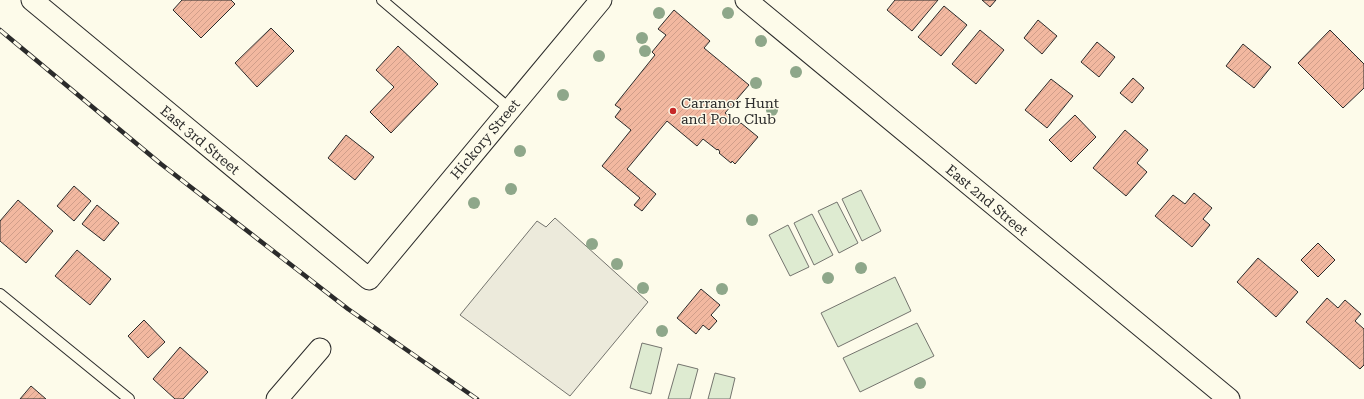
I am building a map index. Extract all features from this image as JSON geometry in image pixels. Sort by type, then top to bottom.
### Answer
[{"type":"street","name":"East 3rd Street","points":[[32,0],[369,279]]},
{"type":"street","name":"Hickory Street","points":[[369,279],[602,0]]},
{"type":"street","name":"East 2nd Street","points":[[746,0],[1229,399]]},
{"type":"street","points":[[277,399],[320,349]]},
{"type":"lane","points":[[382,0],[510,109]]},
{"type":"lane","points":[[0,294],[128,399]]},
{"type":"green space","points":[[861,190],[881,231],[862,241],[842,199]]},
{"type":"green space","points":[[837,202],[858,243],[839,253],[818,211]]},
{"type":"green space","points":[[812,214],[833,255],[814,265],[794,223]]},
{"type":"green space","points":[[788,225],[809,267],[790,276],[769,235]]},
{"type":"green space","points":[[895,277],[911,311],[838,347],[821,313]]},
{"type":"green space","points":[[917,323],[934,356],[860,392],[843,358]]},
{"type":"green space","points":[[642,343],[662,348],[651,394],[630,388]]},
{"type":"green space","points":[[678,364],[698,369],[690,399],[668,399]]},
{"type":"green space","points":[[715,373],[735,378],[730,399],[708,399]]},
{"type":"shaded area","points":[[555,218],[648,302],[570,396],[460,315],[537,221],[546,227]]},
{"type":"building","points":[[182,0],[231,0],[235,4],[201,38],[173,10]]},
{"type":"building","points":[[895,0],[938,0],[912,31],[887,10]]},
{"type":"building","points":[[982,0],[996,0],[990,7]]},
{"type":"building","points":[[944,6],[967,25],[941,56],[918,37]]},
{"type":"building","name":"Carranor Hunt and Polo Club","points":[[674,10],[710,41],[704,48],[749,85],[725,113],[739,124],[741,123],[758,137],[735,164],[732,161],[731,163],[719,153],[720,152],[718,149],[717,150],[703,139],[697,146],[667,121],[627,169],[656,194],[642,211],[634,205],[640,198],[602,166],[631,130],[615,117],[621,109],[615,105],[655,55],[652,52],[666,35],[658,29]]},
{"type":"building","points":[[1038,20],[1057,36],[1042,54],[1024,38]]},
{"type":"building","points":[[271,28],[294,51],[257,87],[235,63]]},
{"type":"building","points":[[980,30],[1004,50],[976,84],[952,64]]},
{"type":"building","points":[[1330,30],[1364,64],[1364,88],[1343,108],[1298,63]]},
{"type":"building","points":[[1097,42],[1115,57],[1099,77],[1081,62]]},
{"type":"building","points":[[1243,44],[1271,67],[1254,88],[1226,66]]},
{"type":"building","points":[[398,46],[438,84],[391,133],[370,112],[394,87],[376,70]]},
{"type":"building","points":[[1133,78],[1144,88],[1132,103],[1120,93]]},
{"type":"building","points":[[1051,79],[1073,96],[1047,128],[1025,110]]},
{"type":"building","points":[[1075,115],[1096,137],[1071,162],[1049,140]]},
{"type":"building","points":[[1125,130],[1148,150],[1137,163],[1147,172],[1126,196],[1093,168]]},
{"type":"building","points":[[346,135],[374,157],[355,180],[328,158]]},
{"type":"building","points":[[74,186],[91,201],[74,221],[57,206]]},
{"type":"building","points":[[1194,193],[1212,208],[1203,219],[1210,225],[1192,247],[1155,216],[1173,195],[1185,204]]},
{"type":"building","points":[[18,200],[53,231],[26,263],[0,241],[0,221]]},
{"type":"building","points":[[97,205],[119,223],[104,241],[82,224]]},
{"type":"building","points":[[1318,243],[1335,260],[1318,277],[1301,260]]},
{"type":"building","points":[[77,250],[111,279],[90,305],[55,276]]},
{"type":"building","points":[[1258,258],[1298,292],[1276,317],[1237,282]]},
{"type":"building","points":[[701,289],[720,305],[711,315],[717,321],[709,330],[703,325],[696,334],[677,318]]},
{"type":"building","points":[[1327,298],[1338,308],[1345,300],[1361,314],[1355,321],[1364,329],[1364,365],[1360,369],[1306,322]]},
{"type":"building","points":[[144,320],[165,342],[148,358],[128,336]]},
{"type":"building","points":[[180,347],[208,372],[183,399],[175,399],[153,379]]},
{"type":"building","points":[[31,386],[46,399],[20,399]]},
{"type":"railway","points":[[0,30],[161,164],[348,309],[477,399]]},
{"type":"place","name":"Carranor Hunt and Polo Club","points":[[673,111]]}]
